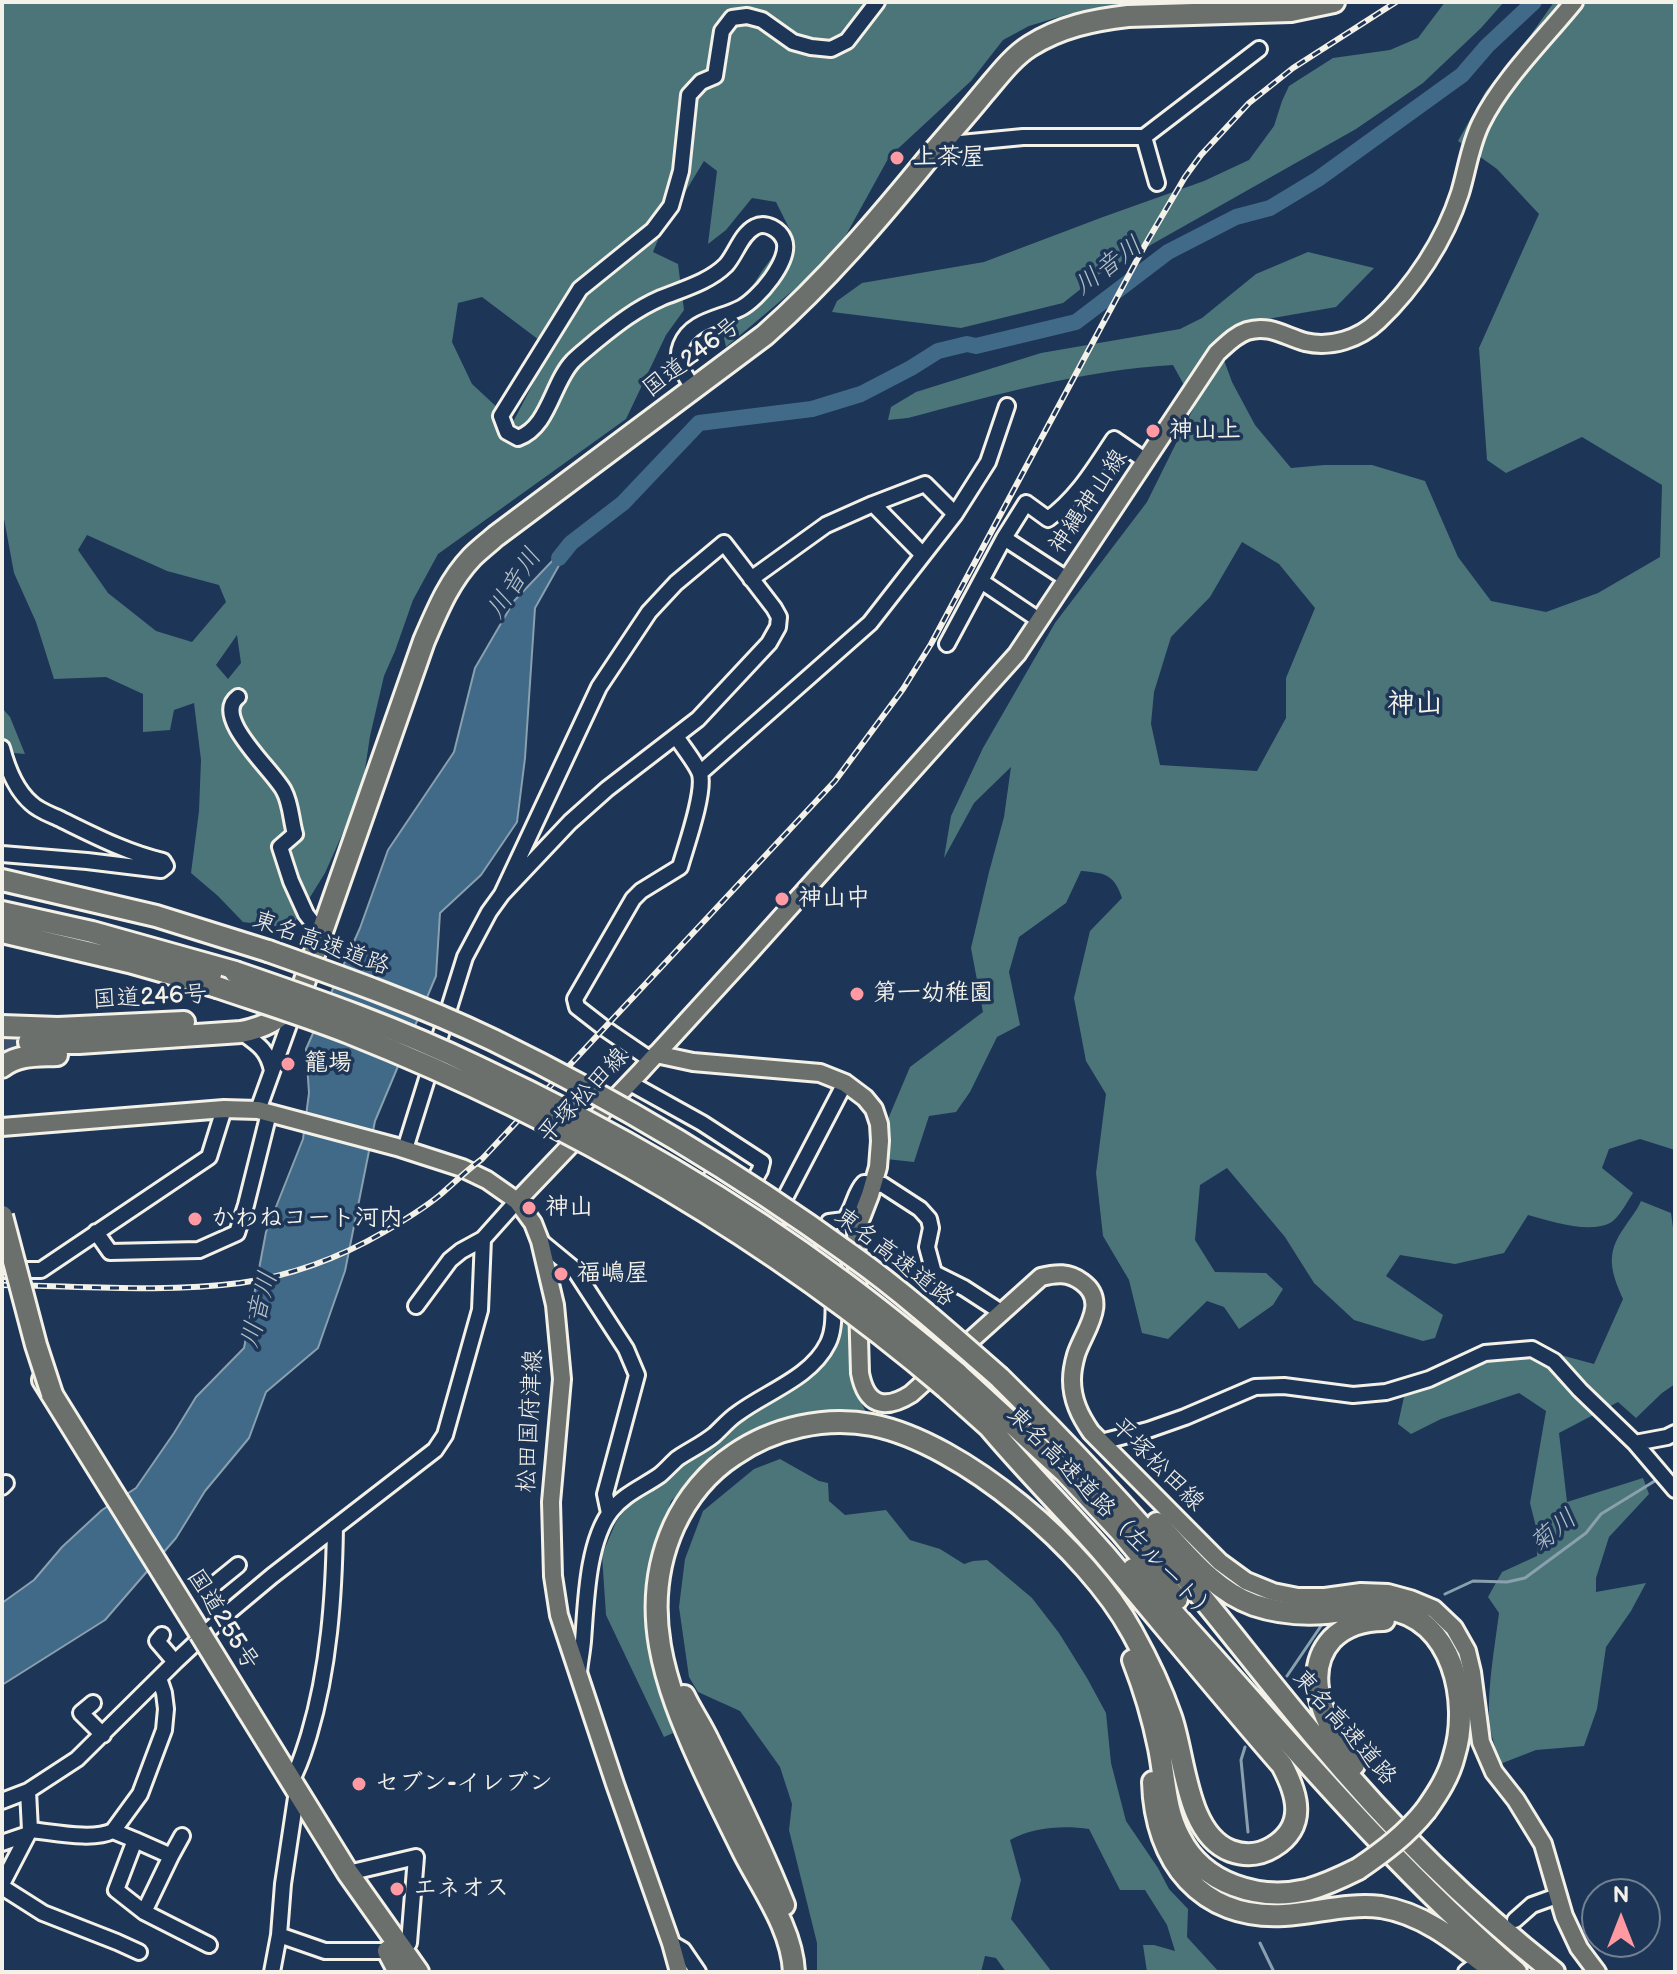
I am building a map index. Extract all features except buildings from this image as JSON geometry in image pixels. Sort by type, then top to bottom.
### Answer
[{"type":"highway","name":"国道246号","points":[[2,1026],[79,1043],[247,1036],[276,1021],[297,1003],[424,641],[442,599],[472,558],[496,536],[765,335],[804,300],[889,206],[1004,70],[1027,48],[1050,34],[1102,19],[1291,11],[1334,2]]},
{"type":"highway","name":"東名高速道路","points":[[2,880],[156,916],[268,951],[411,1004],[490,1039],[657,1127],[852,1255],[1000,1378],[1033,1410],[1121,1502],[1316,1739],[1383,1814],[1505,1922],[1554,1972]]},
{"type":"highway","points":[[2,912],[92,932],[235,972],[363,1018],[476,1066],[561,1107],[643,1152],[795,1248],[875,1306],[952,1381],[1066,1473],[1121,1532],[1366,1828],[1444,1908],[1516,1972]]},
{"type":"highway","name":"東名高速道路（左ルート）","points":[[2,932],[115,958],[217,987],[394,1052],[471,1085],[633,1169],[783,1263],[885,1338],[952,1381],[986,1423],[1052,1484],[1113,1548],[1366,1828]]},
{"type":"highway","name":"国道246号","points":[[33,1035],[257,1017],[297,1003]]},
{"type":"highway","points":[[2,1037],[16,1031],[33,1035]]},
{"type":"highway","points":[[2,1067],[28,1056],[222,1045],[247,1036]]},
{"type":"highway","name":"国道255号","points":[[2,1216],[52,1394]]},
{"type":"highway","name":"国道255号","points":[[2,1251],[31,1355],[52,1394],[348,1873],[418,1972]]},
{"type":"highway","points":[[804,1972],[798,1939],[770,1869],[686,1699],[674,1665],[670,1641],[669,1591],[678,1542],[689,1520],[720,1480],[763,1451],[808,1436],[870,1436],[908,1448],[942,1465],[1002,1506],[1083,1582],[1119,1632],[1132,1656],[1147,1701],[1168,1803],[1180,1838],[1193,1858],[1222,1880],[1240,1888],[1276,1894],[1309,1889],[1335,1880],[1438,1793],[1454,1758],[1460,1714],[1458,1682],[1448,1655],[1430,1629],[1413,1617],[1389,1609],[1299,1614],[1250,1604],[1227,1591],[1192,1561],[1101,1467],[1033,1410]]},
{"type":"highway","points":[[794,1972],[788,1942],[771,1902],[724,1815],[669,1687],[660,1654],[657,1590],[669,1538],[694,1492],[734,1455],[758,1441],[806,1425],[828,1422],[871,1425],[912,1437],[949,1455],[1008,1496],[1066,1548],[1112,1600],[1129,1627],[1171,1716],[1190,1795],[1205,1828],[1216,1841],[1230,1851],[1246,1854],[1267,1851],[1284,1840],[1295,1821],[1295,1794],[1282,1765],[1105,1555],[986,1423]]},
{"type":"highway","points":[[1422,1807],[1448,1739],[1450,1715],[1447,1685],[1438,1659],[1423,1637],[1408,1626],[1389,1620],[1354,1624],[1338,1633],[1325,1648],[1318,1667],[1322,1706],[1329,1724],[1340,1745],[1369,1783],[1457,1878],[1505,1922]]},
{"type":"highway","points":[[1151,1671],[1170,1745],[1181,1814],[1199,1848],[1228,1871],[1243,1878],[1275,1882],[1354,1864]]},
{"type":"highway","points":[[1147,1701],[1154,1797],[1160,1832],[1175,1866],[1210,1899],[1235,1911],[1259,1915],[1285,1915],[1352,1906],[1381,1907],[1423,1921],[1496,1972]]},
{"type":"highway","points":[[400,1948],[401,1972]]},
{"type":"main road","name":"神縄神山線","points":[[653,1057],[1017,654],[1217,353],[1244,332],[1263,328],[1303,341],[1338,343],[1355,337],[1377,322],[1402,295],[1443,234],[1481,123],[1497,96],[1574,2]]},
{"type":"main road","name":"平塚松田線","points":[[517,1201],[653,1057],[820,1073],[845,1083],[874,1109],[880,1141],[874,1184],[856,1231],[863,1390],[873,1399],[897,1403],[911,1394],[1041,1277],[1056,1273],[1080,1280],[1094,1297],[1095,1307],[1076,1356],[1072,1379],[1080,1416],[1091,1432],[1220,1562],[1246,1581],[1273,1592],[1298,1597],[1361,1592],[1388,1593],[1410,1599],[1434,1609],[1454,1628],[1467,1651],[1472,1672],[1481,1742],[1494,1772],[1516,1800],[1543,1844],[1564,1916],[1579,1948],[1597,1972]]},
{"type":"main road","name":"松田国府津線","points":[[2,1127],[224,1109],[269,1113],[401,1148],[462,1168],[487,1180],[517,1201],[533,1223],[540,1241],[555,1305],[562,1379],[551,1502],[553,1576],[559,1615],[679,1972]]},
{"type":"street","points":[[694,389],[680,366],[680,347],[692,328],[743,307],[779,269],[786,243],[780,233],[769,226],[754,227],[725,265],[709,278],[646,305],[621,320],[571,362],[529,434],[518,438],[507,432],[501,416],[580,289],[653,230],[671,206],[681,171],[689,95],[701,82],[715,76],[722,31],[732,18],[747,16],[762,20],[793,42],[831,49],[847,41],[877,2]]},
{"type":"street","points":[[940,145],[1023,137],[1144,137],[1259,49]]},
{"type":"street","points":[[1144,137],[1157,183]]},
{"type":"street","points":[[700,773],[870,623],[955,514],[988,462],[1007,406]]},
{"type":"street","points":[[947,644],[1026,503],[1048,519],[1064,508],[1114,439],[1146,461]]},
{"type":"street","points":[[751,579],[826,525],[925,484],[955,514]]},
{"type":"street","points":[[873,504],[923,555]]},
{"type":"street","points":[[1004,538],[1067,579]]},
{"type":"street","points":[[401,1148],[465,957],[502,894],[570,822],[607,789],[698,719],[769,643],[778,627],[779,617],[724,543],[684,576],[649,612],[599,687],[502,894]]},
{"type":"street","points":[[981,581],[1039,620]]},
{"type":"street","points":[[238,697],[230,706],[232,721],[286,795],[295,834],[280,847],[283,859],[306,914],[322,935]]},
{"type":"street","points":[[653,1057],[604,1028],[577,1007],[575,999],[633,899],[680,867],[694,819],[700,773],[676,736]]},
{"type":"street","points":[[2,748],[11,776],[30,803],[122,847],[163,861],[166,866],[161,870],[2,854]]},
{"type":"street","points":[[272,1072],[297,1003]]},
{"type":"street","points":[[96,1232],[110,1252],[199,1250],[237,1233],[269,1113],[272,1072],[265,1051],[247,1036]]},
{"type":"street","points":[[630,1083],[702,1123],[762,1162],[743,1200]]},
{"type":"street","points":[[776,1215],[845,1083]]},
{"type":"street","points":[[2,1270],[41,1270],[209,1157],[224,1109]]},
{"type":"street","points":[[710,1179],[767,1214],[829,1222],[844,1220],[851,1212],[858,1189],[864,1183],[883,1185],[920,1209],[929,1219],[931,1228],[927,1247],[934,1273],[1001,1312]]},
{"type":"street","points":[[416,1306],[450,1260],[483,1239],[517,1201]]},
{"type":"street","points":[[579,1676],[591,1565],[601,1528],[609,1513],[624,1497],[660,1475],[736,1415],[803,1372],[828,1344],[833,1326],[835,1267],[823,1243],[829,1222]]},
{"type":"street","points":[[2,1801],[28,1791],[77,1759],[223,1617],[435,1450],[445,1435],[480,1310],[483,1239]]},
{"type":"street","points":[[540,1241],[574,1269],[626,1349],[637,1375],[605,1494],[609,1513]]},
{"type":"street","points":[[1101,1442],[1185,1417],[1255,1387],[1284,1386],[1353,1395],[1386,1392],[1429,1379],[1485,1353],[1524,1349],[1539,1352],[1554,1361],[1635,1443],[1675,1490]]},
{"type":"street","points":[[1635,1443],[1675,1433]]},
{"type":"street","points":[[272,1972],[279,1935],[294,1786],[318,1706],[329,1630],[335,1527]]},
{"type":"street","points":[[223,1617],[206,1591],[238,1565]]},
{"type":"street","points":[[162,1635],[157,1641],[175,1662]]},
{"type":"street","points":[[2,1843],[29,1832],[91,1835],[113,1831],[140,1794],[164,1730],[166,1709],[159,1678]]},
{"type":"street","points":[[93,1703],[81,1713],[103,1735]]},
{"type":"street","points":[[28,1791],[29,1832],[2,1886],[43,1913],[139,1952]]},
{"type":"street","points":[[113,1831],[171,1856]]},
{"type":"street","points":[[144,1912],[182,1836]]},
{"type":"street","points":[[135,1840],[116,1890],[144,1912],[209,1945]]},
{"type":"street","points":[[348,1873],[416,1857],[400,1948]]},
{"type":"street","points":[[1505,1922],[1532,1905],[1557,1896]]},
{"type":"street","points":[[279,1935],[325,1951],[400,1948],[429,1972]]},
{"type":"street","points":[[671,1943],[683,1950],[698,1972]]},
{"type":"green space","points":[[2,2],[1141,2],[1069,14],[1029,26],[1003,40],[971,81],[889,157],[835,255],[726,347],[723,333],[791,232],[776,202],[752,198],[726,230],[708,244],[717,171],[704,161],[662,230],[653,252],[678,264],[684,310],[666,335],[626,419],[438,554],[413,600],[384,676],[362,790],[325,873],[291,928],[243,922],[191,873],[199,811],[201,760],[194,703],[174,710],[170,730],[143,732],[143,694],[106,677],[54,679],[36,622],[14,573],[2,508]],"holes":[[[482,297],[551,349],[513,422],[472,384],[452,342],[458,303]],[[87,535],[167,571],[219,585],[226,602],[192,642],[156,631],[108,593],[78,550]],[[237,635],[241,663],[228,679],[216,665]]]},
{"type":"green space","points":[[1445,2],[1504,2],[1423,83],[1356,129],[1101,273],[1063,303],[961,328],[832,312],[837,301],[862,283],[984,262],[1204,181],[1249,160],[1274,126],[1289,86],[1333,58],[1390,50],[1418,38]]},
{"type":"green space","points":[[1554,2],[1675,2],[1675,1150],[1640,1139],[1609,1149],[1602,1168],[1633,1193],[1620,1214],[1610,1223],[1581,1227],[1528,1215],[1504,1253],[1455,1264],[1400,1255],[1386,1276],[1443,1315],[1435,1338],[1423,1341],[1354,1320],[1314,1283],[1285,1237],[1227,1168],[1200,1185],[1195,1240],[1215,1272],[1266,1273],[1283,1289],[1273,1305],[1239,1329],[1224,1307],[1207,1301],[1168,1339],[1142,1333],[1129,1280],[1103,1236],[1096,1173],[1106,1094],[1086,1061],[1074,998],[1090,931],[1122,898],[1112,879],[1081,871],[1066,903],[1019,937],[1009,972],[1020,1025],[997,1037],[970,1092],[956,1112],[929,1116],[914,1162],[886,1159],[888,1119],[910,1067],[983,1012],[971,948],[1004,817],[1011,767],[974,803],[944,858],[951,816],[983,748],[1055,623],[1147,502],[1195,405],[1173,365],[1073,378],[908,418],[888,420],[891,407],[916,392],[1041,353],[1180,329],[1202,318],[1256,274],[1308,252],[1374,268],[1336,307],[1256,321],[1217,341],[1232,382],[1255,425],[1291,468],[1372,465],[1425,481],[1458,557],[1491,601],[1546,612],[1598,593],[1660,557],[1662,485],[1582,437],[1506,473],[1487,460],[1479,348],[1539,214],[1497,169],[1458,141],[1486,91]],"holes":[[[1242,542],[1279,564],[1315,608],[1286,678],[1286,718],[1257,771],[1160,765],[1151,724],[1154,692],[1171,637],[1210,597]]]},
{"type":"green space","points":[[2,708],[10,717],[25,754],[2,752]]},
{"type":"green space","points":[[1641,1201],[1671,1213],[1674,1235],[1675,1384],[1636,1418],[1618,1402],[1559,1433],[1567,1502],[1643,1478],[1649,1494],[1609,1537],[1596,1578],[1596,1592],[1646,1583],[1606,1647],[1597,1709],[1584,1746],[1536,1750],[1500,1764],[1489,1714],[1499,1613],[1488,1597],[1502,1572],[1537,1556],[1538,1535],[1530,1503],[1546,1411],[1519,1393],[1441,1419],[1411,1434],[1398,1424],[1404,1397],[1492,1352],[1542,1350],[1594,1364],[1623,1299],[1613,1272],[1614,1246]]},
{"type":"green space","points":[[839,1320],[851,1328],[851,1382],[867,1414],[823,1410],[752,1430],[714,1452],[690,1483],[671,1501],[649,1569],[648,1609],[655,1668],[673,1733],[664,1737],[606,1615],[602,1555],[616,1522],[629,1504],[749,1414],[821,1365],[836,1334]]},
{"type":"green space","points":[[780,1459],[828,1483],[829,1501],[845,1515],[886,1510],[910,1540],[940,1549],[964,1564],[987,1560],[1032,1598],[1059,1633],[1106,1713],[1111,1763],[1126,1821],[1169,1889],[1188,1909],[1187,1937],[1219,1972],[1147,1972],[1143,1945],[1175,1951],[1167,1925],[1145,1890],[1120,1890],[1089,1829],[1069,1827],[1038,1830],[1010,1840],[1021,1880],[1011,1919],[1052,1972],[1006,1972],[996,1958],[985,1956],[981,1972],[817,1972],[817,1943],[789,1830],[792,1804],[780,1767],[740,1711],[698,1692],[689,1677],[679,1607],[685,1559],[703,1511],[754,1469]]},
{"type":"water","points":[[575,537],[535,608],[525,758],[517,822],[481,875],[440,913],[436,976],[375,1121],[345,1271],[318,1348],[266,1392],[249,1438],[205,1491],[176,1538],[105,1620],[2,1685],[2,1603],[34,1580],[62,1547],[102,1510],[136,1488],[196,1397],[244,1348],[266,1232],[303,1139],[309,1093],[306,1049],[360,928],[388,850],[454,752],[475,668],[514,601]]},
{"type":"waterway","name":"川音川","points":[[559,558],[571,543],[623,503],[699,423],[812,409],[861,394],[938,351],[967,344],[976,346],[1076,322],[1168,252],[1236,217],[1270,208],[1318,179],[1462,75],[1487,46],[1534,2]]},
{"type":"waterway","name":"菊川","points":[[1445,1594],[1473,1581],[1507,1582],[1525,1578],[1586,1533],[1601,1514],[1658,1479]]},
{"type":"waterway","name":"菊川","points":[[1287,1676],[1323,1623]]},
{"type":"waterway","name":"菊川","points":[[1245,1747],[1241,1760],[1248,1832]]},
{"type":"waterway","name":"菊川","points":[[1260,1943],[1274,1972]]},
{"type":"tunnel","points":[[2,1041],[29,1042]]},
{"type":"railway","points":[[2,1285],[181,1288],[278,1276],[350,1250],[384,1232],[413,1215],[482,1159],[835,781],[903,689],[931,644],[1145,245],[1201,155],[1249,103],[1293,68],[1396,2]]},
{"type":"place","name":"上茶屋","points":[[897,158]]},
{"type":"place","name":"神山上","points":[[1153,431]]},
{"type":"place","name":"神山中","points":[[782,899]]},
{"type":"place","name":"第一幼稚園","points":[[857,994]]},
{"type":"place","name":"籠場","points":[[288,1064]]},
{"type":"place","name":"神山","points":[[529,1208]]},
{"type":"place","name":"かわねコート河内","points":[[195,1219]]},
{"type":"place","name":"福嶋屋","points":[[561,1274]]},
{"type":"place","name":"セブン-イレブン","points":[[359,1784]]},
{"type":"place","name":"エネオス","points":[[397,1889]]},
{"type":"district","name":"神山","points":[[1415,705]]}]
